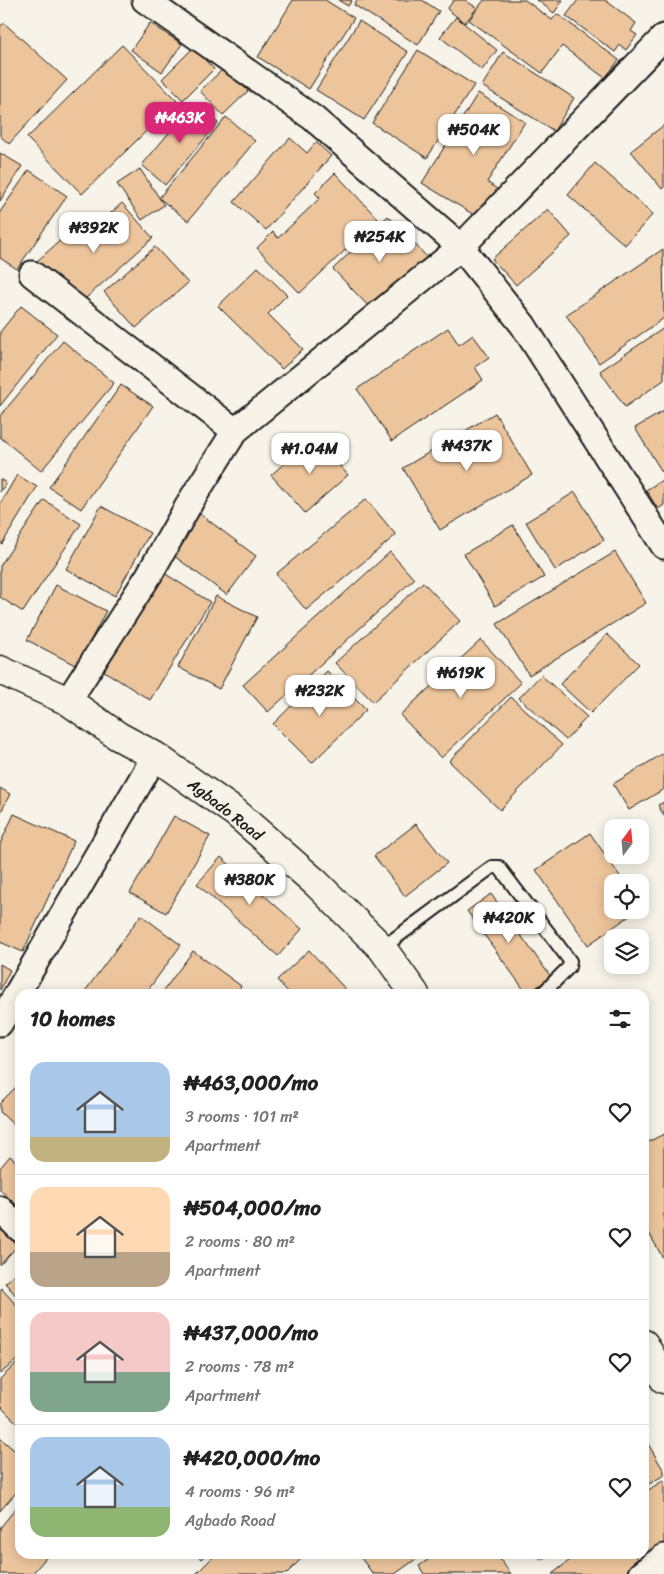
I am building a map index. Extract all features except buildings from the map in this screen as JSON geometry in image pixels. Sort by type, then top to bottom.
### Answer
[{"type":"main road","name":"Agbado Road","points":[[0,670],[68,701],[118,736],[155,756],[236,813],[316,883],[382,948],[411,989]]},
{"type":"main road","points":[[649,1353],[664,1379]]},
{"type":"street","points":[[145,0],[314,118],[461,247],[523,325],[664,546]]},
{"type":"street","points":[[68,701],[149,575],[192,499],[235,431],[461,247],[664,37]]},
{"type":"street","points":[[32,274],[235,431]]},
{"type":"street","points":[[20,989],[155,756]]},
{"type":"street","points":[[0,1023],[15,997]]},
{"type":"street","points":[[0,1209],[15,1224]]},
{"type":"street","points":[[641,1574],[664,1557]]},
{"type":"lane","points":[[382,948],[492,866],[498,867],[570,961],[569,967],[547,989]]}]
